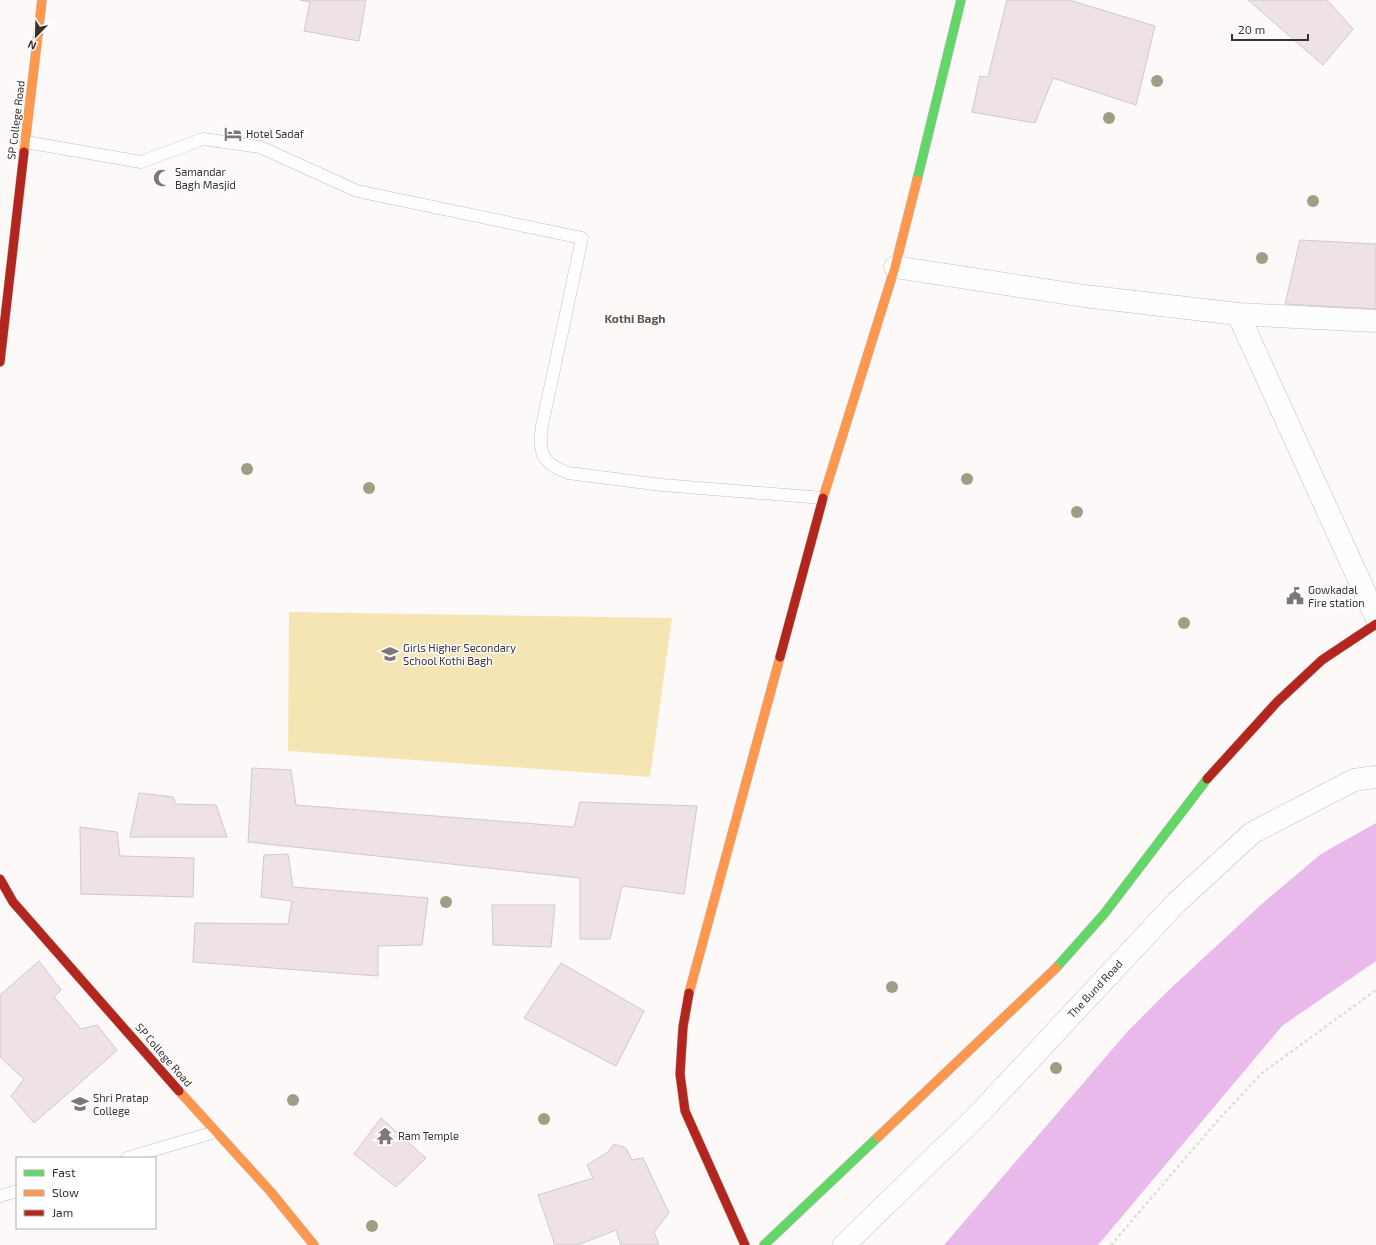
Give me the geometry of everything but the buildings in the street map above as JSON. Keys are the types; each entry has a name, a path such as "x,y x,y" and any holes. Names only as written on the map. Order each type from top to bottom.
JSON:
{"street":[{"name":"SP College Road","path":"0,362 42,0"},
{"path":"745,1245 685,1111 680,1074 683,1027 691,984 823,498 895,267 961,0"},
{"path":"895,267 1084,296 1238,314 1376,321"},
{"path":"1238,314 1376,617"},
{"path":"764,1245 1059,965 1104,914 1200,788 1277,702 1322,660 1376,624"},
{"name":"The Bund Road","path":"844,1245 978,1115 1176,903 1252,833 1354,780 1376,777"},
{"name":"SP College Road","path":"0,879 13,902 215,1132 270,1191 314,1245"}],"lane":[{"path":"26,142 141,162 203,139 260,147 357,191 582,238 542,426 540,441 544,460 554,468 568,473 662,485 823,498"},
{"path":"130,1157 215,1132"},
{"path":"0,1196 16,1191"}],"path":[{"path":"1111,1245 1218,1119 1262,1074 1376,990"}],"shaded area":[{"path":"289,612 672,618 650,777 288,751"},
{"path":"1376,823 1376,961 1282,1026 1098,1245 944,1245 1128,1031 1170,989 1264,902 1321,854"}],"traffic: fast":[{"path":"917,180 961,0"},
{"path":"1056,968 1104,914 1207,779"},
{"path":"764,1245 878,1137"}],"traffic: slow":[{"path":"24,152 42,0"},
{"path":"823,498 895,267 917,180"},
{"path":"689,993 780,657"},
{"path":"878,1137 1056,968"},
{"path":"179,1091 270,1191 314,1245"}],"traffic: jam":[{"path":"0,362 24,152"},
{"path":"780,657 823,498"},
{"path":"1207,779 1277,702 1322,660 1376,624"},
{"path":"0,879 13,902 179,1091"},
{"path":"689,993 683,1027 680,1074 685,1111 745,1245"}],"place":[{"name":"Hotel Sadaf","path":"233,134"},
{"name":"Samandar Bagh Masjid","path":"162,178"},
{"name":"Gowkadal Fire station","path":"1295,596"},
{"name":"Girls Higher Secondary School Kothi Bagh","path":"390,654"},
{"name":"Shri Pratap College","path":"80,1104"},
{"name":"Ram Temple","path":"385,1136"}],"district":[{"name":"Kothi Bagh","path":"635,319"}]}
